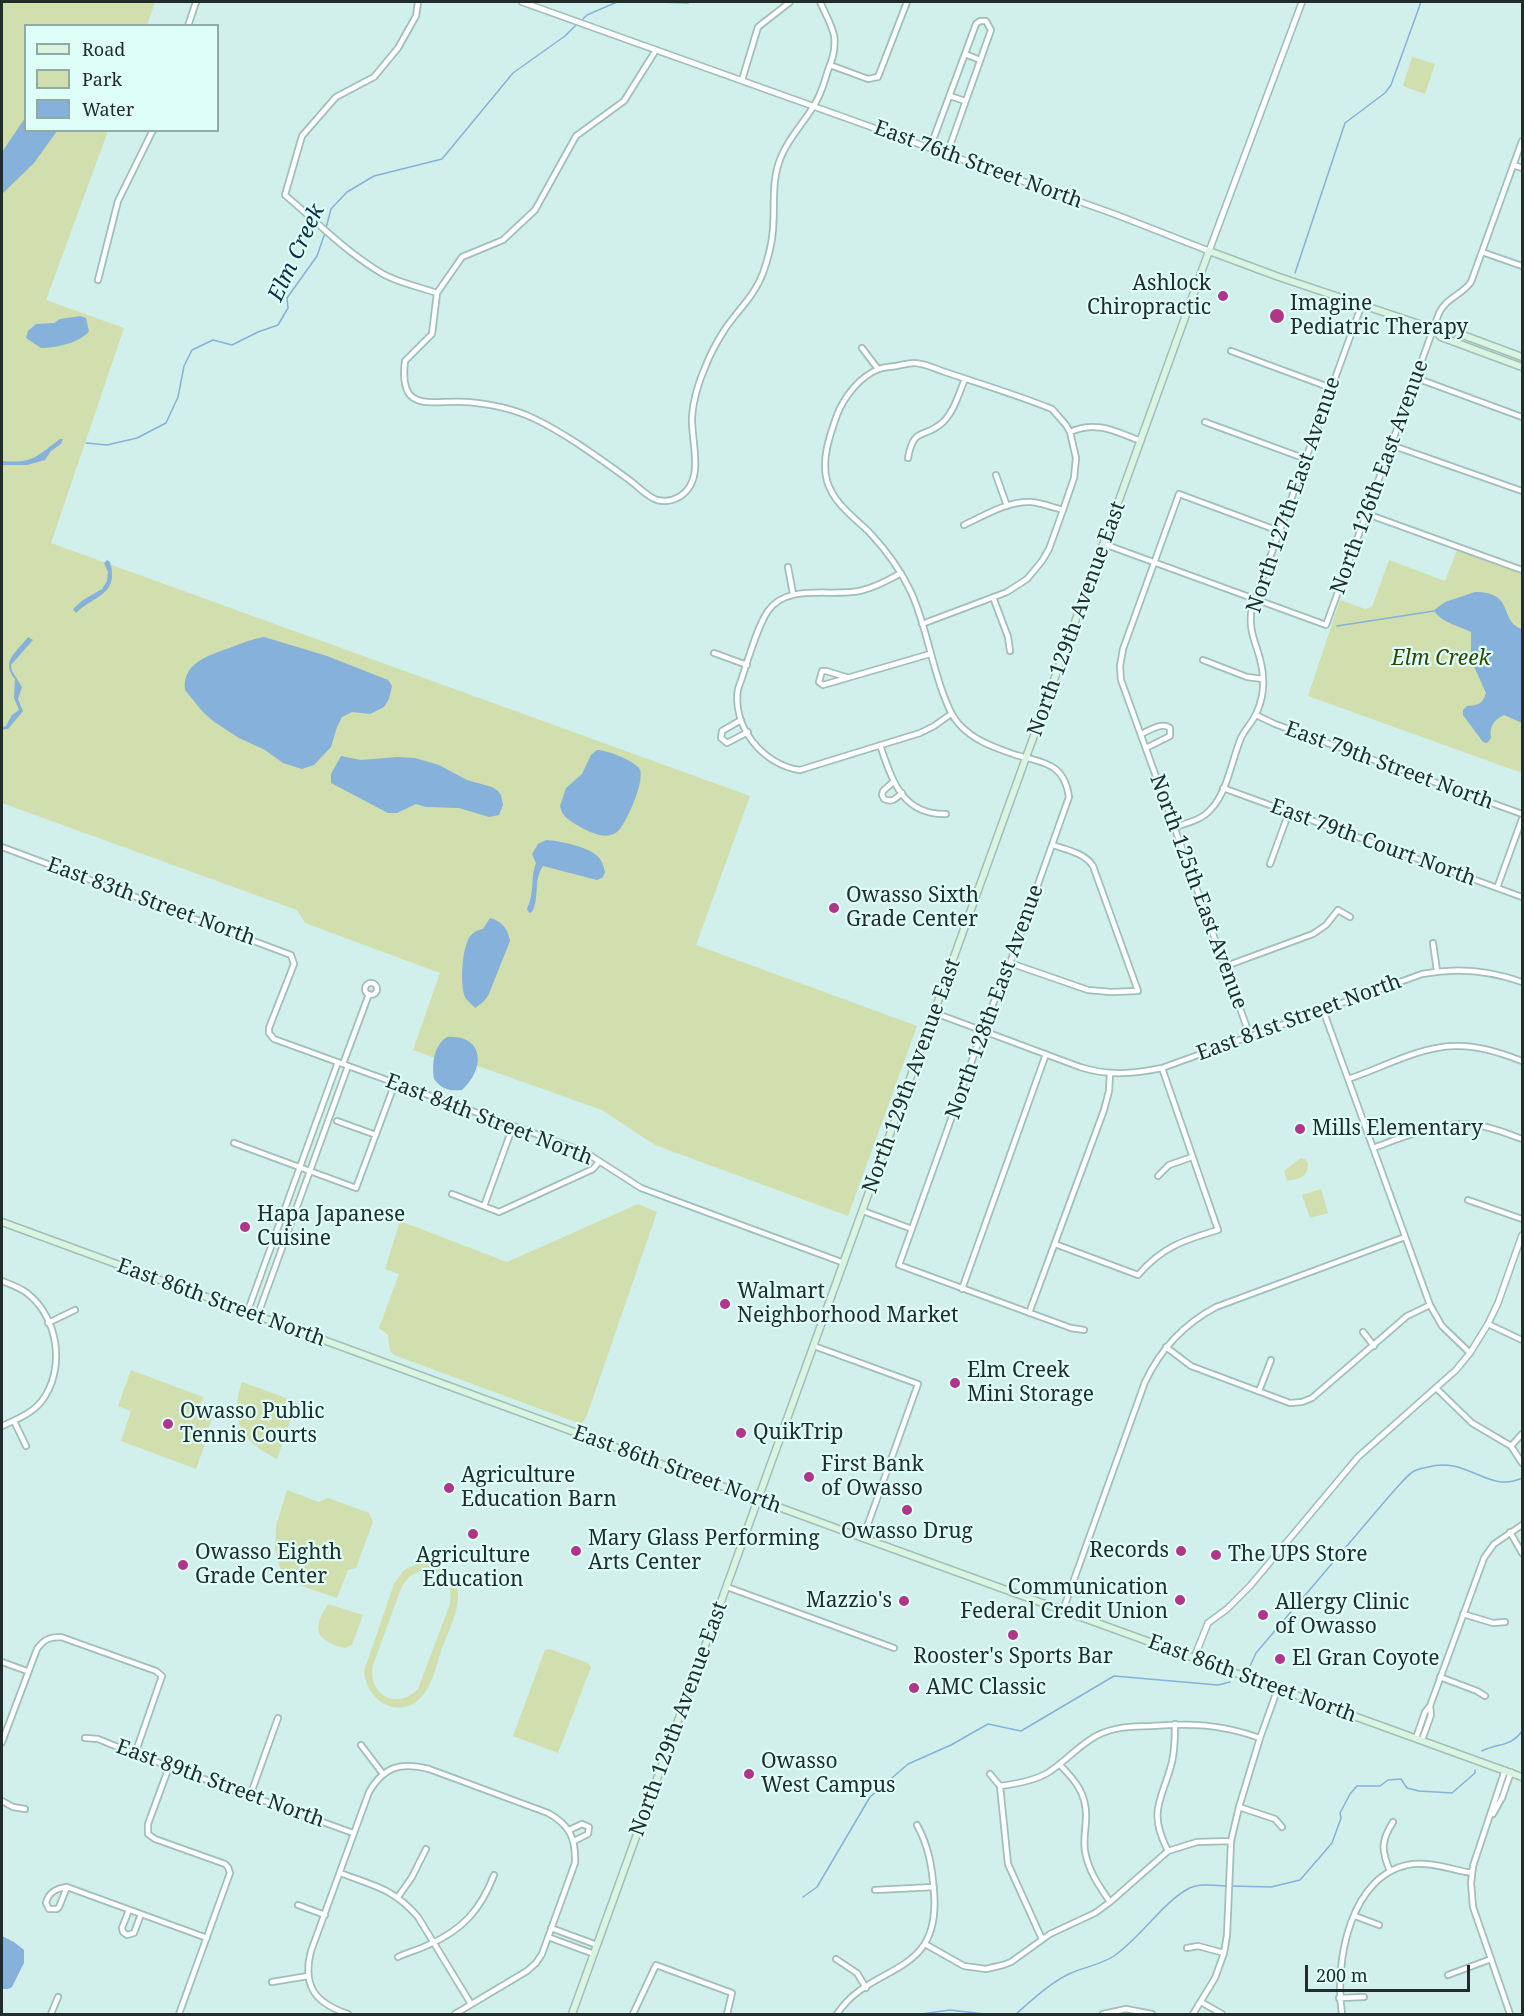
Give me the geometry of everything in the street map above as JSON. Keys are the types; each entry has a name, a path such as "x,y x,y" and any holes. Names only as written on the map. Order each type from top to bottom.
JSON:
{"main road":[{"name":"East 76th Street North","path":"1209,251 1434,329 1444,328 1522,357"},
{"name":"North 129th Avenue East","path":"572,2014 1209,251"},
{"name":"East 76th Street North","path":"1434,329 1442,338 1522,367"},
{"name":"East 86th Street North","path":"2,1222 1522,1777"}],"street":[{"path":"190,24 196,2"},
{"path":"418,2 416,16 398,48 374,77 336,97 302,136 285,195 343,247 386,276 437,293"},
{"name":"East 76th Street North","path":"522,2 1117,215 1209,251"},
{"path":"742,80 758,27 790,2"},
{"path":"656,50 624,101 576,136 535,210 503,240 462,257 437,293 432,334 405,361 404,385 411,395 425,403 473,402 501,406 544,423 628,479 648,496 662,501 677,498 686,492 694,478 692,415 704,368 726,328 746,304 763,274 772,241 777,167 786,146 814,106 830,65 834,34 820,2"},
{"path":"830,65 868,79 876,79 881,75 907,2"},
{"name":"North 129th Avenue East","path":"1209,251 1302,2"},
{"path":"930,148 976,24 986,21 991,30 947,154"},
{"path":"965,54 980,60"},
{"path":"950,96 965,101"},
{"path":"98,280 118,201 152,132"},
{"path":"1434,329 1442,308 1471,282 1522,141"},
{"path":"1513,165 1522,168"},
{"path":"1482,252 1522,266"},
{"name":"North 127th East Avenue","path":"1174,827 1199,819 1217,802 1242,735 1256,715 1262,696 1263,679 1261,658 1251,633 1250,616 1362,304"},
{"name":"North 126th East Avenue","path":"1255,599 1326,625 1434,329"},
{"path":"862,348 878,369"},
{"path":"1231,351 1331,388"},
{"path":"901,573 878,586 858,591 793,594 781,599 766,613 737,694 741,720 761,753 791,769 800,770 920,733 951,714 922,624 901,573 870,534 842,507 827,482 826,452 840,406 848,394 858,383 878,369 916,363 1052,409 1070,432 1076,458 1074,478 1049,549 1035,571 1017,586 922,624"},
{"path":"1416,378 1522,417"},
{"path":"908,458 912,441 917,436 943,423 965,379"},
{"path":"1205,422 1305,459"},
{"path":"1070,432 1086,426 1094,426 1141,441"},
{"path":"1391,445 1522,491"},
{"path":"996,476 1007,506"},
{"path":"1155,563 1179,494 1279,531"},
{"path":"964,525 1007,506 1030,502 1063,510"},
{"path":"1367,514 1522,570"},
{"path":"1104,544 1255,599"},
{"name":"North 125th East Avenue","path":"1155,563 1121,659 1120,674 1250,1036"},
{"path":"788,567 793,594"},
{"path":"993,597 1008,638 1010,651"},
{"path":"714,653 747,665"},
{"path":"846,677 826,670 822,671 819,682 822,685 930,654"},
{"path":"1203,660 1247,677 1263,679"},
{"name":"North 128th East Avenue","path":"951,714 965,730 979,740 1014,754 1047,762 1062,777 1068,790 1068,802 1053,845 899,1265 962,1289"},
{"name":"East 79th Street North","path":"1256,715 1522,817"},
{"path":"741,720 722,731 721,738 727,743 748,732"},
{"name":"North 125th East Avenue","path":"1141,734 1161,726 1170,728 1170,736 1146,748"},
{"path":"880,745 894,782 902,794 916,808 931,814 946,814"},
{"path":"894,782 883,790 884,799 893,801 902,794"},
{"name":"East 79th Court North","path":"1223,788 1522,897"},
{"path":"1270,864 1289,812"},
{"path":"1497,888 1522,817"},
{"path":"1010,963 1088,990 1138,991 1093,866 1080,855 1053,845"},
{"name":"East 83th Street North","path":"2,847 285,951 291,955 294,964"},
{"path":"1226,966 1313,934 1326,925 1338,910 1350,917"},
{"path":"1433,943 1437,971"},
{"name":"East 84th Street North","path":"294,964 269,1033 274,1039 585,1152 641,1188 844,1263"},
{"name":"East 81st Street North","path":"935,1013 1095,1072 1126,1074 1162,1068 1402,980 1437,971 1452,969 1484,971 1522,982"},
{"path":"247,1313 299,1167 343,1064 369,994"},
{"path":"1323,1010 1430,1305 1442,1326 1470,1353"},
{"path":"1348,1079 1414,1055 1446,1047 1482,1048 1522,1061"},
{"path":"1046,1054 962,1289 1071,1328 1084,1330"},
{"path":"257,1317 310,1170 343,1064"},
{"path":"1055,1244 1138,1275 1149,1262 1168,1248 1186,1239 1218,1230 1162,1068"},
{"path":"1029,1313 1104,1110 1109,1091 1110,1074"},
{"path":"234,1143 356,1188 395,1083"},
{"path":"338,1121 376,1135"},
{"path":"1373,1148 1422,1130 1449,1124 1479,1125 1522,1139"},
{"path":"484,1206 513,1126"},
{"path":"1158,1176 1168,1165 1192,1157"},
{"path":"452,1194 499,1212 593,1169 599,1162"},
{"path":"1468,1200 1522,1219"},
{"path":"863,1211 912,1229"},
{"path":"1194,1658 1208,1623 1250,1586 1358,1457 1456,1370 1470,1353 1498,1303 1522,1235"},
{"path":"1063,1610 1145,1382 1166,1347 1191,1322 1226,1303 1405,1237"},
{"path":"2,1281 20,1289 30,1297 48,1323 57,1354 49,1389 39,1403 28,1413 2,1426"},
{"path":"1166,1347 1191,1366 1290,1402 1302,1402 1312,1398 1407,1317 1430,1305"},
{"path":"48,1323 75,1310"},
{"path":"1488,1324 1522,1340"},
{"path":"1363,1332 1374,1346"},
{"path":"814,1346 918,1383 863,1538"},
{"path":"1259,1391 1271,1360"},
{"path":"1436,1388 1472,1423 1511,1446 1522,1463"},
{"path":"14,1421 26,1446"},
{"path":"1511,1446 1522,1434"},
{"path":"1419,1739 1431,1715 1430,1706 1484,1558 1494,1544 1522,1525"},
{"path":"1510,1532 1522,1553"},
{"path":"727,1587 894,1648"},
{"path":"1463,1614 1493,1623 1505,1622"},
{"path":"2,1742 37,1649 42,1641 51,1637 70,1639 156,1671 162,1676 135,1754"},
{"path":"2,1662 27,1671"},
{"path":"1440,1677 1485,1696"},
{"path":"1193,2014 1215,1978 1224,1953 1231,1841 1260,1738 1278,1688"},
{"path":"250,1796 278,1718"},
{"path":"1168,1851 1158,1828 1157,1811 1172,1762 1175,1724"},
{"path":"1000,1786 1035,1779 1051,1771 1080,1746 1103,1732 1132,1726 1212,1725 1260,1738"},
{"name":"East 89th Street North","path":"85,1738 98,1739 169,1767 354,1833"},
{"path":"361,1745 383,1774"},
{"path":"348,2014 324,2003 314,1992 308,1976 311,1951 369,1792 383,1774 393,1768 413,1765 548,1813 563,1822 574,1841 575,1863 542,1954 536,1963 527,1971 455,2014"},
{"path":"1059,1765 1072,1778 1082,1795 1086,1810 1084,1842 1086,1854 1095,1879 1110,1902"},
{"path":"169,1767 148,1824 148,1834 155,1839 225,1864 229,1870 229,1877 179,2014"},
{"path":"1508,1771 1502,1798 1490,1819 1472,1873 1473,1907 1510,2014"},
{"path":"990,1774 1000,1786 1008,1864 1042,1939"},
{"path":"2,1801 13,1807 25,1809"},
{"path":"1239,1807 1275,1819 1282,1827"},
{"path":"1390,1871 1384,1856 1383,1841 1384,1835 1393,1822"},
{"path":"570,1832 583,1823 589,1827 587,1835 574,1841"},
{"path":"837,2014 849,2000 906,1964 925,1944 935,1918 934,1887 928,1849 916,1825"},
{"path":"925,1944 964,1966 986,1969 1011,1962 1042,1939 1110,1902 1168,1851 1197,1842 1231,1841"},
{"path":"398,1897 412,1877 426,1849"},
{"path":"1342,2014 1339,1980 1342,1956 1360,1902 1372,1885 1390,1871 1419,1864 1472,1873"},
{"path":"340,1873 398,1897 418,1917 471,2004"},
{"path":"398,1957 434,1942 466,1922 487,1894 494,1875"},
{"path":"67,1887 59,1907 49,1909 46,1903 50,1895 59,1888 67,1887 207,1938"},
{"path":"875,1890 934,1887"},
{"path":"298,1905 325,1915"},
{"path":"129,1910 122,1929 127,1935 134,1933 141,1914"},
{"path":"1355,1916 1379,1925"},
{"path":"551,1928 597,1945"},
{"path":"548,1937 594,1954"},
{"path":"1187,1948 1198,1946 1224,1953"},
{"path":"836,1959 857,1973 866,1988"},
{"path":"1449,1975 1491,1959"},
{"path":"633,2014 656,1965 732,1993 727,2014"},
{"path":"272,1982 308,1976"},
{"path":"51,2014 58,1997"},
{"path":"1339,1998 1364,1997"},
{"path":"1201,2002 1222,2014"},
{"path":"1103,2014 1126,2009 1152,2014"}],"green space":[{"path":"2,2 155,2 147,24 24,24 24,132 108,132 46,300 124,328 51,543 750,796 696,945 917,1026 848,1216 655,1145 602,1110 478,1066 432,1057 413,1050 440,973 305,923 297,910 2,803"},
{"path":"1412,57 1435,64 1425,94 1403,86"},
{"name":"Elm Creek","path":"1457,550 1522,574 1522,773 1308,696 1340,600 1365,609 1372,607 1389,560 1445,581"},
{"path":"1301,1158 1305,1159 1308,1164 1305,1175 1287,1181 1284,1171"},
{"path":"1321,1189 1328,1213 1310,1218 1302,1195"},
{"path":"638,1204 657,1212 586,1418 581,1424 394,1355 390,1351 388,1335 379,1328 399,1274 385,1269 400,1221 507,1262"},
{"name":"Owasso Public Tennis Courts","path":"131,1370 203,1397 198,1412 213,1417 196,1469 121,1441 131,1411 118,1406"},
{"path":"242,1382 297,1402 277,1459 255,1445 241,1428 237,1408"},
{"path":"287,1490 319,1502 328,1498 369,1513 373,1522 356,1568 348,1570 337,1598 302,1586 280,1568 275,1548 276,1526"},
{"path":"420,1563 442,1568 448,1572 456,1584 458,1599 454,1617 426,1690 414,1703 405,1707 395,1707 386,1705 371,1692 364,1671 394,1584 404,1570","holes":["421,1571 428,1571 445,1580 450,1590 450,1604 418,1689 410,1696 393,1699 379,1692 372,1676 373,1665 402,1586 410,1576"]},
{"path":"328,1604 363,1615 352,1645 345,1648 335,1645 322,1638 319,1633 319,1620"},
{"path":"549,1649 588,1663 591,1667 558,1753 513,1736 545,1650"}],"water":[{"path":"24,119 24,132 56,132 34,163 2,194 2,152"},
{"path":"80,316 86,318 89,331 74,342 41,348 26,338 28,331 36,324 54,323 60,319"},
{"path":"63,439 61,444 51,451 45,460 27,465 2,465 2,461 28,460"},
{"path":"107,560 110,562 112,573 108,588 76,613 73,609 102,589 107,581 108,572 104,563"},
{"path":"1475,592 1488,593 1496,597 1502,602 1510,620 1522,629 1522,723 1504,715 1500,717 1493,724 1491,738 1487,743 1483,742 1463,715 1463,710 1467,706 1479,704 1486,693 1471,660 1471,632 1445,621 1434,610 1445,602"},
{"path":"28,637 33,640 11,665 22,687 18,699 23,711 8,729 2,730 12,715 19,710 14,698 15,679 9,667 15,652"},
{"path":"264,637 327,656 388,680 392,686 389,699 384,707 370,714 352,712 342,717 331,747 314,765 302,769 283,763 265,750 239,738 213,721 185,690 188,673 199,661 215,653"},
{"path":"597,750 625,759 636,765 641,773 634,801 621,828 613,834 604,836 575,824 565,817 560,806 566,788 582,774 591,755"},
{"path":"341,756 361,760 415,758 439,765 467,780 492,787 501,795 503,805 499,815 489,817 459,808 426,807 416,804 397,813 388,813 331,783 331,774"},
{"path":"546,840 567,843 590,851 600,859 605,873 597,880 543,866 538,877 536,900 532,912 529,913 527,909 536,863 532,854 538,844"},
{"path":"490,918 504,926 510,941 488,996 475,1008 463,992 464,952 470,936 483,929"},
{"path":"447,1037 468,1041 474,1047 477,1055 478,1063 475,1072 470,1082 462,1090 446,1089 434,1079 436,1051"},
{"path":"2,1936 24,1950 24,1963 12,1987 8,1989 2,1989"}],"waterway":[{"name":"Elm Creek","path":"581,21 587,15 617,2"},
{"name":"Elm Creek","path":"658,2 689,2"},
{"path":"1295,273 1345,123 1385,93 1391,85 1421,2"},
{"name":"Elm Creek","path":"326,228 331,209 347,192 374,176 442,159 513,73 565,36 577,24"},
{"name":"Elm Creek","path":"86,443 107,445 137,438 166,423 178,397 184,366 192,350 213,340 232,345 278,325 288,308 287,298 317,256 325,233"},
{"path":"1337,626 1434,611"},
{"path":"1250,1666 1256,1653 1391,1494 1414,1471 1442,1465 1455,1466 1499,1481 1510,1482 1522,1478"},
{"path":"803,1897 817,1887 870,1797 908,1764 951,1745 988,1724 1021,1731 1114,1676 1218,1685 1230,1682"},
{"path":"1482,1751 1509,1742 1522,1731"},
{"path":"1231,1886 1271,1887 1300,1880 1332,1843 1341,1818 1340,1813 1357,1786 1380,1786 1388,1780 1401,1779 1407,1788 1452,1793 1475,1773 1475,1770"},
{"path":"1016,2014 1056,1981 1104,1961 1124,1949 1168,1904 1186,1890 1200,1885 1226,1886"},
{"path":"921,2014 950,2010 985,2014"}],"place":[{"name":"Ashlock Chiropractic","path":"1223,296"},
{"name":"Imagine Pediatric Therapy","path":"1277,316"},
{"name":"Owasso Sixth Grade Center","path":"834,908"},
{"name":"Mills Elementary","path":"1300,1129"},
{"name":"Hapa Japanese Cuisine","path":"245,1227"},
{"name":"Walmart Neighborhood Market","path":"725,1304"},
{"name":"Elm Creek Mini Storage","path":"955,1383"},
{"name":"Owasso Public Tennis Courts","path":"168,1424"},
{"name":"QuikTrip","path":"741,1433"},
{"name":"First Bank of Owasso","path":"809,1477"},
{"name":"Agriculture Education Barn","path":"449,1488"},
{"name":"Owasso Drug","path":"907,1510"},
{"name":"Agriculture Education","path":"473,1534"},
{"name":"Mary Glass Performing Arts Center","path":"576,1551"},
{"name":"Records","path":"1181,1551"},
{"name":"The UPS Store","path":"1216,1555"},
{"name":"Owasso Eighth Grade Center","path":"183,1565"},
{"name":"Communication Federal Credit Union","path":"1180,1600"},
{"name":"Mazzio's","path":"904,1601"},
{"name":"Allergy Clinic of Owasso","path":"1263,1615"},
{"name":"Rooster's Sports Bar","path":"1013,1635"},
{"name":"El Gran Coyote","path":"1280,1659"},
{"name":"AMC Classic","path":"914,1688"},
{"name":"Owasso West Campus","path":"749,1774"}]}
